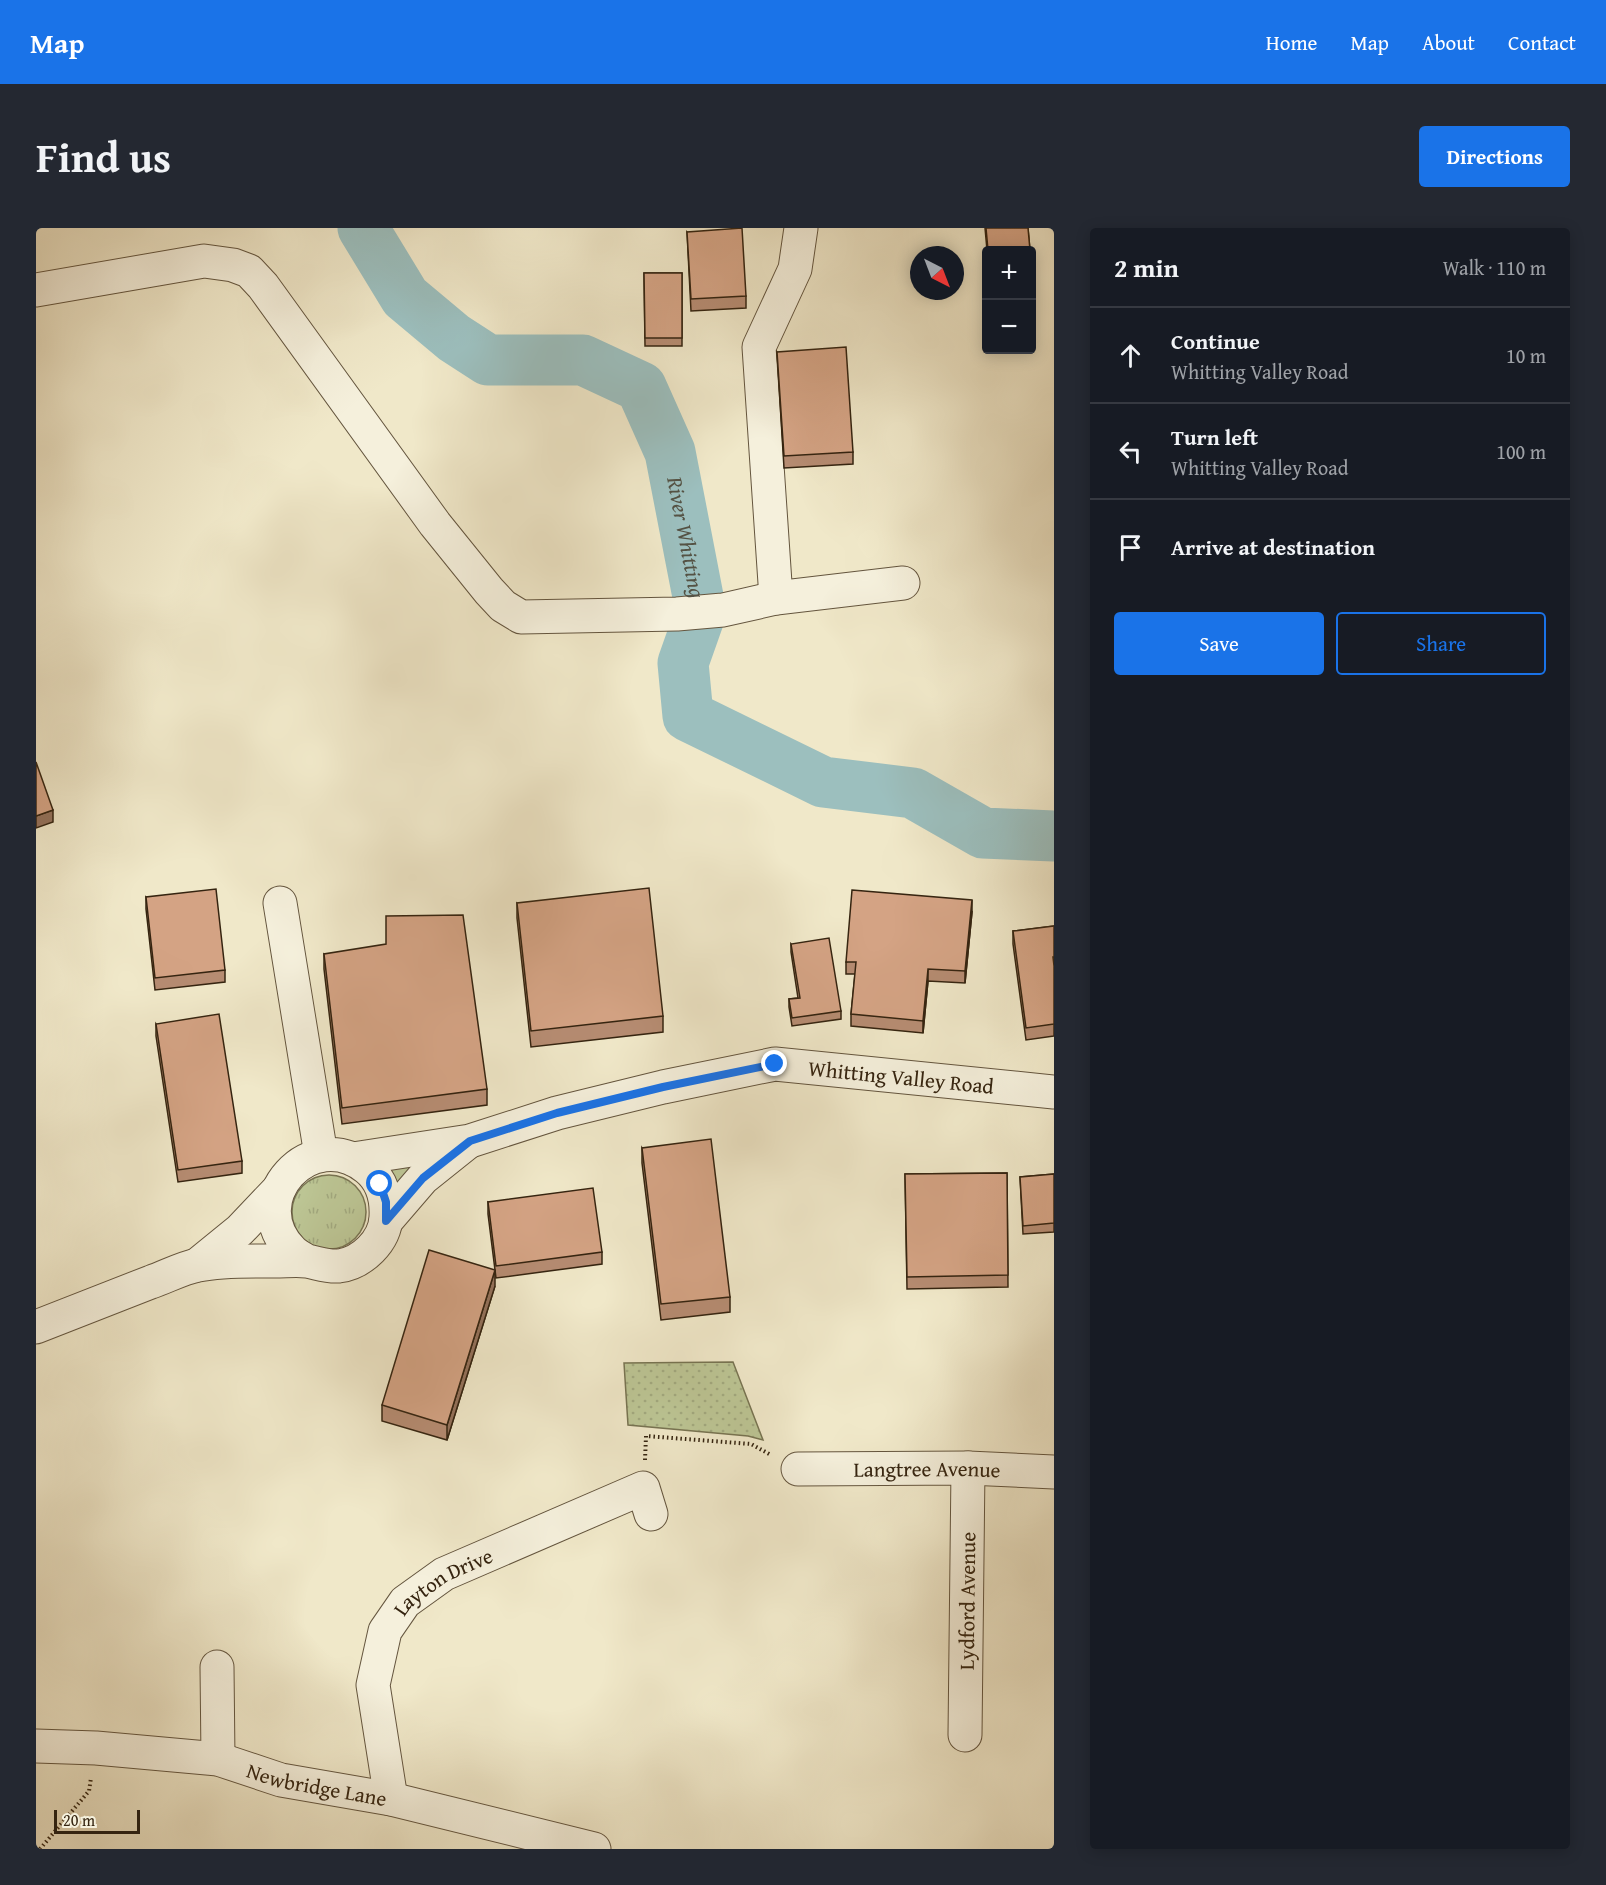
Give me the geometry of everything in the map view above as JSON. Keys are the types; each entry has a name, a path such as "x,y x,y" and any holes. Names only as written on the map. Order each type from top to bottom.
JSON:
{"street":[{"path":"776,598 759,347 795,269 801,228"},
{"path":"36,290 204,261 233,265 249,271 263,285 435,524 503,606 521,617 677,614 723,610 776,598 903,583"},
{"path":"280,903 321,1155"},
{"name":"Whitting Valley Road","path":"197,1265 240,1230 279,1189 285,1176 295,1167 307,1159 321,1155 337,1154 353,1159 470,1141 557,1113 663,1087 775,1064 1054,1092"},
{"name":"Whitting Valley Road","path":"36,1327 197,1265 242,1261 307,1261 323,1266 340,1266 356,1260 369,1251 380,1237 386,1221 423,1178 470,1141"},
{"path":"353,1159 369,1169 380,1184 386,1202 386,1221"},
{"path":"279,1189 274,1206 276,1222 282,1238 292,1252 307,1261"},
{"name":"Langtree Avenue","path":"798,1469 968,1468 1054,1472"},
{"name":"Lydford Avenue","path":"965,1735 968,1468"},
{"name":"Layton Drive","path":"391,1799 373,1685 385,1631 405,1602 444,1574 647,1501"},
{"path":"217,1667 218,1759"},
{"name":"Newbridge Lane","path":"36,1746 96,1748 218,1759 281,1780 391,1799 594,1849"}],"path":[{"path":"647,1501 646,1436 751,1444 798,1469"},
{"path":"40,1849 89,1791 96,1748"}],"green space":[{"path":"434,1159 398,1193 381,1165"},
{"path":"329,1175 350,1181 360,1191 366,1212 360,1233 350,1243 329,1249 308,1243 298,1233 292,1212 298,1191 308,1181"},
{"path":"733,1362 763,1440 748,1436 628,1425 624,1363"}],"building":[{"path":"742,228 746,296 691,299 687,232"},
{"path":"986,228 1028,228 1030,246 988,246"},
{"path":"644,273 682,273 682,338 645,338"},
{"path":"846,347 853,452 784,456 777,352"},
{"path":"36,762 53,810 36,816"},
{"path":"649,888 663,1016 531,1031 517,903"},
{"path":"216,889 225,970 155,978 146,897"},
{"path":"852,890 972,900 965,971 928,969 923,1021 851,1014 856,962 846,962"},
{"path":"463,915 487,1089 342,1108 324,954 386,944 386,916"},
{"path":"1054,926 1054,1024 1026,1028 1013,931"},
{"path":"829,938 841,1011 792,1018 789,999 800,998 791,944"},
{"path":"219,1014 242,1161 178,1170 156,1024"},
{"path":"711,1139 730,1297 661,1304 642,1148"},
{"path":"1007,1173 1008,1275 907,1277 905,1174"},
{"path":"1054,1174 1054,1223 1023,1226 1020,1177"},
{"path":"593,1188 602,1252 496,1266 488,1202"},
{"path":"429,1250 495,1270 447,1425 382,1405"}],"waterway":[{"name":"River Whitting","path":"363,228 405,297 454,338 488,360 583,360 641,387 670,452 701,612 683,663 688,716 823,782 913,793 983,833 1054,836"}],"route":[{"path":"380,1184 386,1202 386,1221 423,1178 470,1141 557,1113 663,1087 775,1064"}]}
